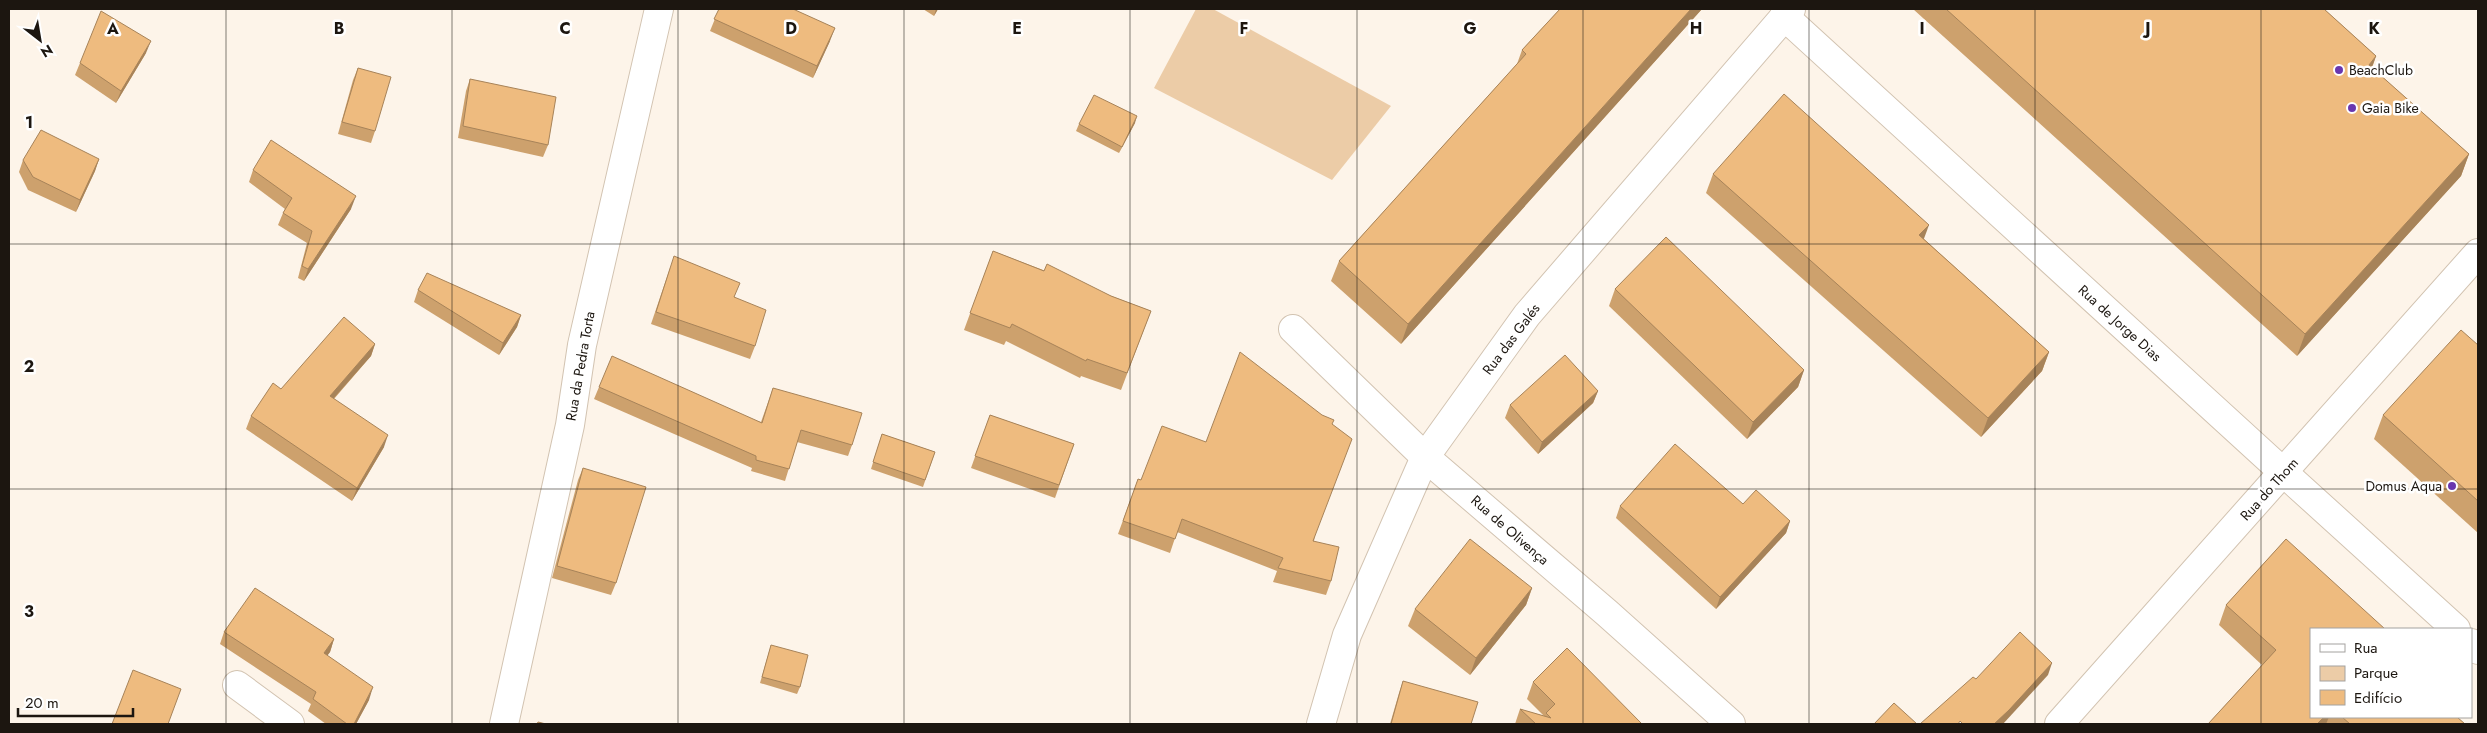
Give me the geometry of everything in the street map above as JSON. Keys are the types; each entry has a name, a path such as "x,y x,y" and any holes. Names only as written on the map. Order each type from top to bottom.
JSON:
{"street":[{"name":"Rua da Pedra Torta","path":"504,724 570,425 582,345 659,9"},
{"name":"Rua das Galés","path":"1322,724 1347,635 1425,457 1527,315 1788,12"},
{"name":"Rua de Jorge Dias","path":"1788,12 2283,472 2455,628"},
{"name":"Rua do Thom","path":"2059,724 2478,253"},
{"name":"Rua de Olivença","path":"1293,329 1425,457 1732,724"},
{"path":"237,685 290,724"}],"green space":[{"path":"1196,9 1213,9 1391,106 1332,180 1154,88"}],"building":[{"path":"719,9 793,9 835,28 817,66 714,19"},
{"path":"1560,9 1691,9 1408,324 1339,261 1526,54 1522,50"},
{"path":"1946,9 2324,9 2376,56 2369,65 2469,154 2305,334"},
{"path":"101,11 151,41 121,91 80,63"},
{"path":"358,68 391,77 375,131 342,122"},
{"path":"470,79 556,97 548,145 463,126"},
{"path":"1784,94 1929,225 1919,235 2049,352 1988,418 1713,174"},
{"path":"1094,95 1137,116 1122,147 1079,124"},
{"path":"41,130 99,159 80,200 33,177 23,160"},
{"path":"271,140 356,196 308,269 302,266 312,231 283,213 292,198 253,170"},
{"path":"1666,237 1804,370 1753,422 1615,289"},
{"path":"993,251 1044,271 1047,264 1111,296 1151,311 1127,373 1087,359 1086,361 1012,324 1010,328 970,313"},
{"path":"674,256 740,283 734,297 766,310 755,346 656,312"},
{"path":"427,273 521,315 503,343 418,290"},
{"path":"344,317 375,344 330,396 388,435 357,488 251,416 273,383 281,389"},
{"name":"Domus Aqua","path":"2461,330 2478,345 2478,501 2383,415"},
{"path":"1240,352 1322,415 1334,420 1332,424 1352,439 1313,541 1339,547 1331,581 1278,568 1283,558 1182,519 1175,539 1123,521 1138,479 1141,480 1162,426 1206,442"},
{"path":"1565,355 1598,391 1542,442 1510,405"},
{"path":"612,356 762,423 773,388 862,413 852,445 801,430 789,469 756,460 756,456 599,387"},
{"path":"990,415 1074,444 1059,485 975,456"},
{"path":"882,434 935,452 925,480 873,462"},
{"path":"1675,444 1743,504 1756,490 1790,521 1720,597 1620,506"},
{"path":"583,468 646,487 616,583 557,566"},
{"path":"1470,539 1532,588 1476,658 1415,609"},
{"path":"2286,539 2384,628 2310,628 2310,718 2323,718 2317,724 2208,724 2276,650 2226,605"},
{"path":"255,588 334,639 324,653 373,687 354,724 347,724 313,699 316,692 224,632"},
{"path":"2020,632 2052,663 1994,724 1963,724 1960,721 1958,724 1920,724 1973,677 1976,679"},
{"path":"771,645 808,655 800,687 762,677"},
{"path":"1567,648 1642,724 1536,724 1520,709 1551,718 1546,713 1555,704 1533,682"},
{"path":"133,670 181,689 168,724 112,724"},
{"path":"1403,681 1478,702 1471,724 1391,724"},
{"path":"1894,703 1917,724 1874,724"},
{"path":"2343,718 2458,718 2465,724 2350,724"}],"place":[{"name":"BeachClub","path":"2339,70"},
{"name":"Gaia Bike","path":"2352,108"},
{"name":"Domus Aqua","path":"2452,486"}]}
